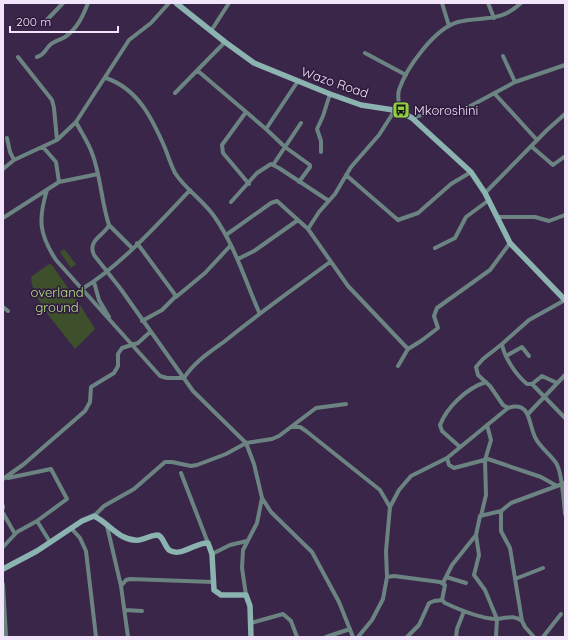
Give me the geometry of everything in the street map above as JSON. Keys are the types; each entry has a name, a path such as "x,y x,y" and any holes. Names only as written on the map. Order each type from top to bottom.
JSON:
{"main road":[{"name":"Wazo Road","path":"176,3 224,42 254,63 330,94 361,104 397,111 412,118 471,172 489,200 510,243 565,300"},
{"path":"3,569 50,542 82,520 94,516 107,526 131,539 138,540 158,535 162,537 169,550 173,551 178,552 202,543 208,543 212,554 214,590 219,595 246,595 250,606 251,637"}],"street":[{"path":"43,24 63,3"},
{"path":"37,57 43,55 51,44 66,36 74,28 81,20 88,3"},
{"path":"3,169 14,160 43,148 56,140 76,122 106,78 129,40 151,23 168,3"},
{"path":"211,31 229,3"},
{"path":"442,3 449,26"},
{"path":"488,3 494,18"},
{"path":"308,229 341,186 346,175 397,111 398,94 406,75 430,41 440,31 458,22 494,18 511,12 521,3"},
{"path":"175,93 198,71 224,42"},
{"path":"365,53 406,75"},
{"path":"503,56 515,82"},
{"path":"18,57 52,100 56,140"},
{"path":"412,118 430,112 463,110 515,82 565,64"},
{"path":"198,71 285,147 311,166 299,182"},
{"path":"106,78 129,90 140,101 154,123 175,172 214,215 226,235 238,259 259,312"},
{"path":"266,129 298,81"},
{"path":"494,93 537,140"},
{"path":"321,152 321,141 317,127 324,116 330,94"},
{"path":"246,112 222,145 226,157 249,184"},
{"path":"485,193 565,114"},
{"path":"76,122 92,152 98,174 103,206 109,225 132,248"},
{"path":"274,165 301,123"},
{"path":"7,138 10,152 14,160"},
{"path":"531,146 553,165 564,157"},
{"path":"43,148 56,162 59,182"},
{"path":"231,202 262,168 268,164 274,165 329,201"},
{"path":"346,175 398,220 418,213 451,184 471,172"},
{"path":"3,218 59,182 98,174"},
{"path":"47,190 40,220 47,246 56,260 160,376 167,378 184,378"},
{"path":"82,289 94,282 107,271 190,190"},
{"path":"436,248 455,238 466,217 489,200"},
{"path":"226,235 274,202 280,202 308,229 330,262 357,296 408,349"},
{"path":"497,217 535,217 549,221 565,215"},
{"path":"238,259 254,251 298,220"},
{"path":"109,225 105,232 95,240 91,249 193,391 246,443 254,464 262,498 271,512 312,552 339,602 353,637"},
{"path":"137,243 176,297"},
{"path":"398,366 408,349 436,329 437,326 434,316 437,308 490,270 510,243"},
{"path":"142,321 156,314 205,273 231,245"},
{"path":"184,378 202,359 259,312 330,262"},
{"path":"94,282 98,300 115,326"},
{"path":"503,412 502,405 486,382 477,374 476,366 529,320 565,300"},
{"path":"3,307 8,311"},
{"path":"3,479 30,459 85,411 90,402 90,389 93,385 114,373 118,366 118,354 122,348 132,346 150,332"},
{"path":"502,344 506,356 519,377 527,384 532,384 565,418"},
{"path":"506,356 522,346 529,356"},
{"path":"528,414 565,375"},
{"path":"532,384 542,376 557,383"},
{"path":"460,447 442,431 440,425 455,404 466,393 486,382"},
{"path":"94,516 104,506 134,489 165,462 191,466 197,465 226,454 246,443 272,439 316,408 346,404"},
{"path":"502,405 508,408"},
{"path":"358,637 372,620 383,599 387,577 386,551 390,507 399,490 411,476 447,458 508,408 516,406 523,409 528,414 535,438 557,464 565,514"},
{"path":"487,425 491,440 487,458 486,496 481,516 479,518 476,535 479,555 474,575 485,590 497,619 496,637"},
{"path":"292,426 300,427 306,431 376,486 390,507"},
{"path":"447,458 449,465 454,468 487,458 561,484"},
{"path":"3,479 51,468 66,499 37,521 15,534 3,547"},
{"path":"181,473 208,543"},
{"path":"481,516 501,511 510,503 561,484"},
{"path":"246,595 242,568 243,550 257,523 262,498"},
{"path":"501,511 501,531 510,548 522,621 525,628 534,637"},
{"path":"3,513 15,534"},
{"path":"37,521 50,542"},
{"path":"107,526 121,586 128,637"},
{"path":"71,528 80,538 86,551 96,637"},
{"path":"442,600 445,590 443,583 446,577 457,557 476,535"},
{"path":"212,554 230,545 247,541"},
{"path":"515,579 543,568"},
{"path":"387,577 431,580 443,583"},
{"path":"446,577 466,583"},
{"path":"121,586 127,579 213,582"},
{"path":"3,584 6,637"},
{"path":"407,637 419,625 429,603 434,601 442,600 464,611 497,619 510,617 522,621"},
{"path":"125,610 142,611"},
{"path":"456,637 457,629 464,611"},
{"path":"251,623 283,614 291,621 298,637"},
{"path":"543,637 561,614"},
{"path":"326,637 350,629"}],"green space":[{"path":"64,249 76,264 71,268 60,252"},
{"name":"overland ground","path":"49,264 52,265 95,329 75,349 36,296 31,277"}],"place":[{"name":"Mkoroshini","path":"401,110"}]}
